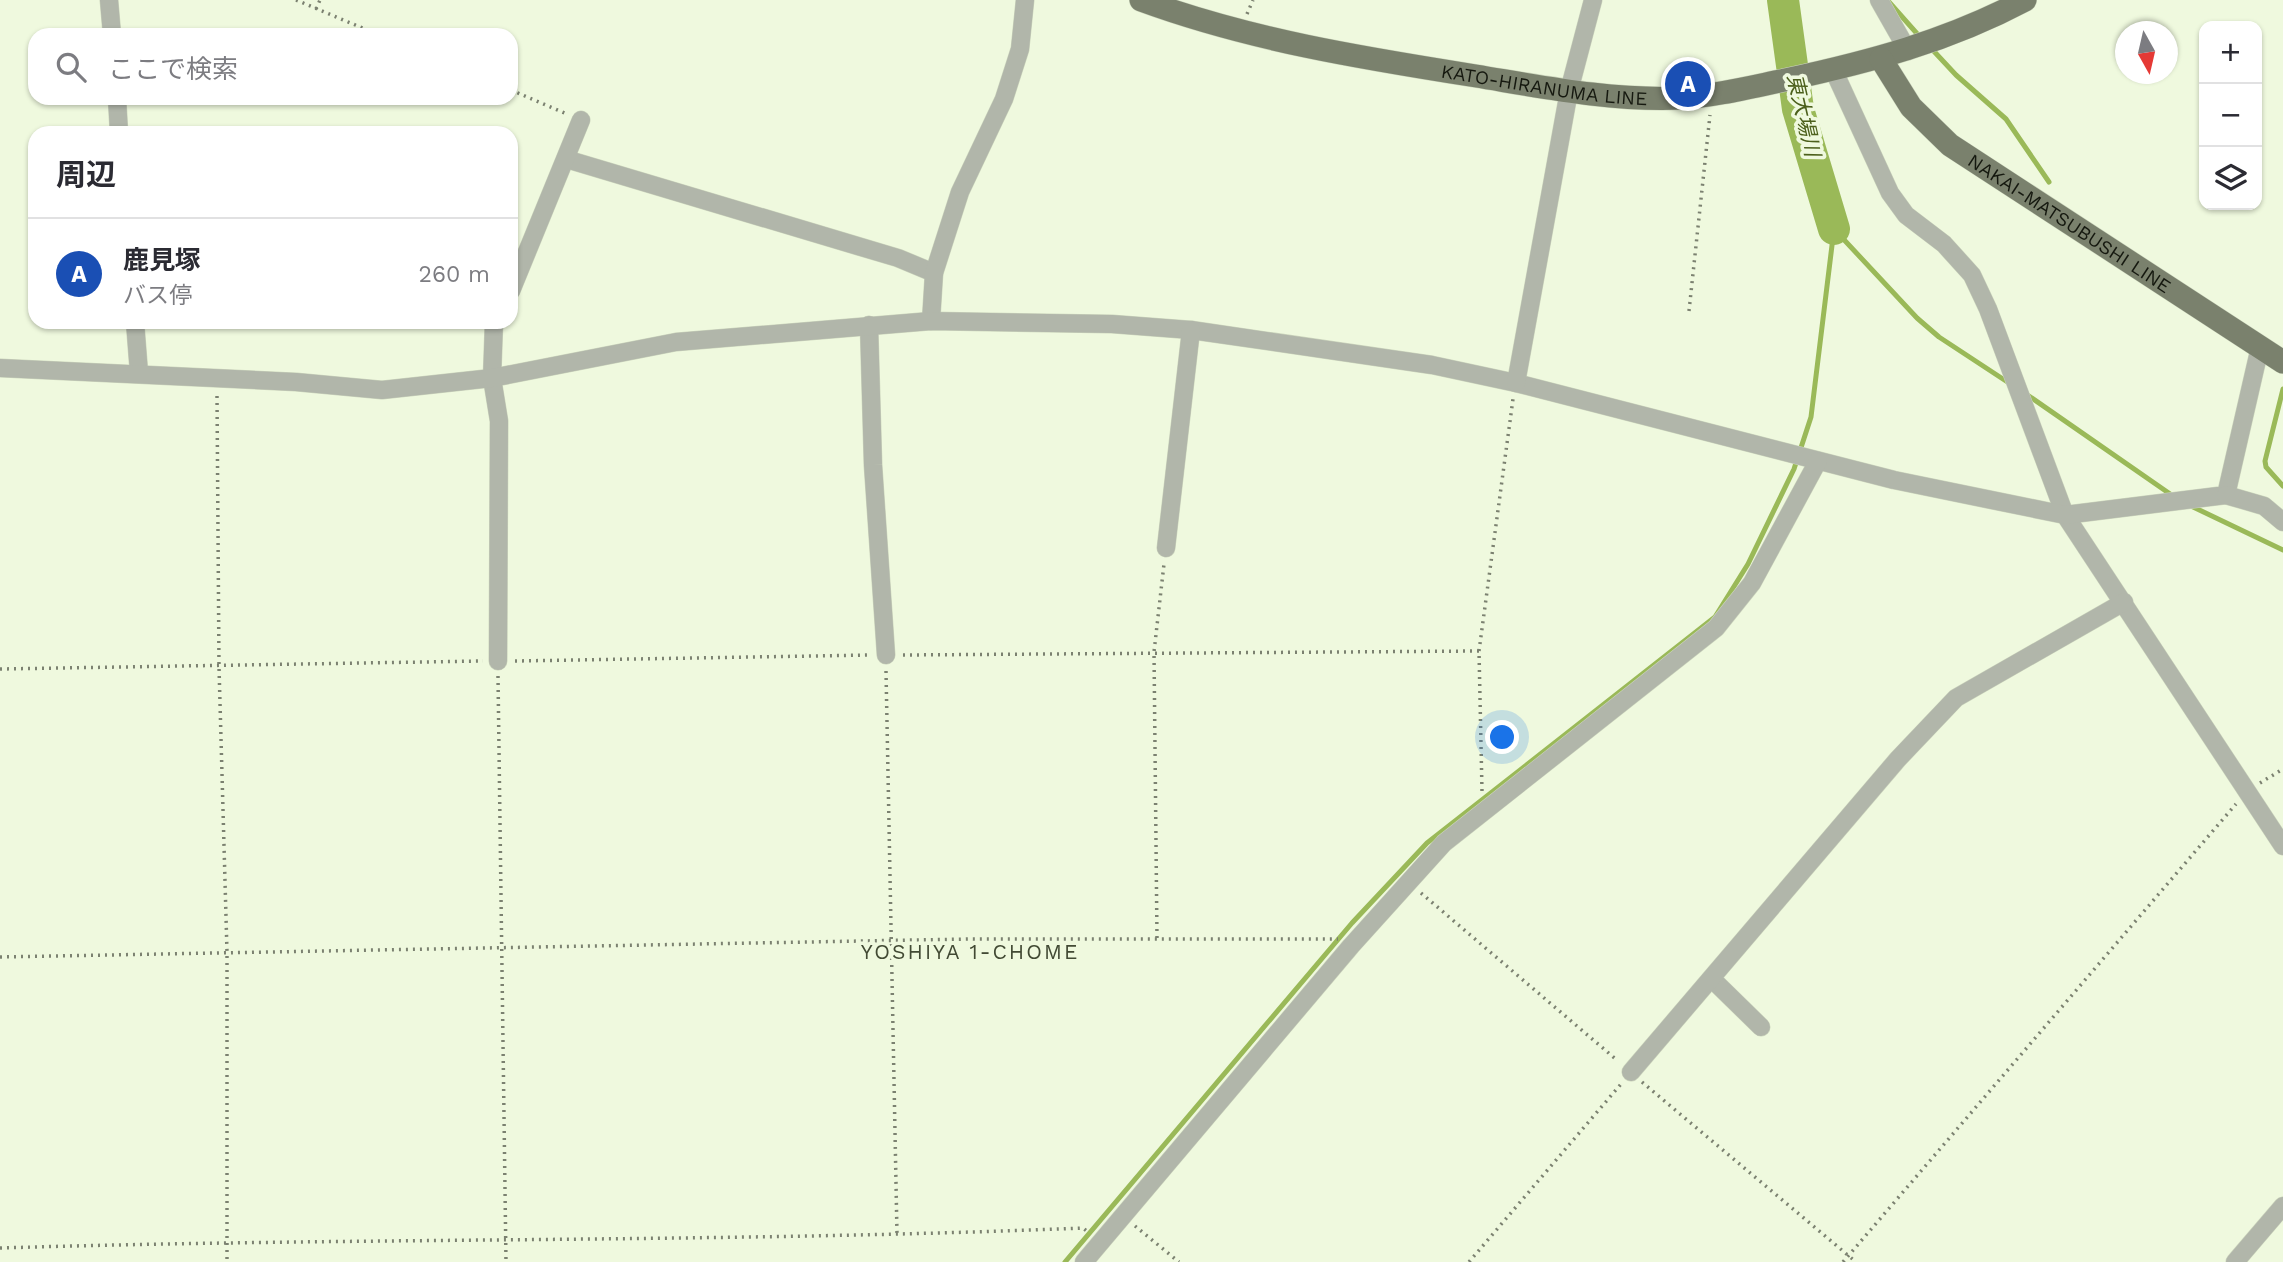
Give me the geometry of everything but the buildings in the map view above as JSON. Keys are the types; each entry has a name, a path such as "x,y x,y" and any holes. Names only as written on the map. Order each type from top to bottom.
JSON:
{"main road":[{"name":"KATO-HIRANUMA LINE","path":"1141,0 1204,22 1286,43 1569,91 1628,98 1712,94 1881,59 1908,51 2025,0"},
{"name":"NAKAI-MATSUBUSHI LINE","path":"1881,59 1911,107 1950,145 2283,362"}],"street":[{"path":"109,0 111,28"},
{"path":"931,321 934,273 960,192 1004,99 1020,49 1025,0"},
{"path":"1516,383 1569,91 1592,0"},
{"path":"1879,0 1908,51"},
{"path":"1833,69 1890,193 1906,215 1944,244 1972,275 1988,309 2065,515 2283,845"},
{"path":"118,105 119,126"},
{"path":"518,274 581,120"},
{"path":"566,159 898,258 934,273"},
{"path":"0,368 296,382 382,390 492,378 676,342 931,321 1112,324 1191,330 1432,365 1516,383 1818,461 2065,515 2226,495 2264,506 2283,522"},
{"path":"869,325 873,465 886,655"},
{"path":"136,329 139,373"},
{"path":"494,329 492,378 499,421 498,661"},
{"path":"1166,548 1191,330"},
{"path":"2226,495 2260,347"},
{"path":"1084,1262 1351,946 1444,844 1716,628 1752,583 1818,461"},
{"path":"1631,1072 1898,759 1956,698 2123,602"},
{"path":"1712,979 1761,1027"},
{"path":"2235,1262 2283,1206"}],"path":[{"path":"296,0 362,28"},
{"path":"316,9 320,0"},
{"path":"518,93 581,120"},
{"path":"1689,311 1712,94"},
{"path":"217,379 219,667 227,952 227,1262"},
{"path":"1483,812 1479,651 1516,383"},
{"path":"1157,938 1154,652 1166,548"},
{"path":"0,669 886,655 1479,651"},
{"path":"886,655 889,942 897,1234"},
{"path":"498,661 506,1262"},
{"path":"1843,1262 2247,792 2283,769"},
{"path":"1409,883 1856,1262"},
{"path":"0,957 1157,938 1333,937 1351,946"},
{"path":"1469,1262 1631,1072"},
{"path":"1123,1216 1179,1262"},
{"path":"0,1248 227,1241 897,1234 1083,1228"}],"waterway":[{"name":"東大場川","path":"1783,0 1798,109 1834,229"},
{"path":"1889,2 1920,37"},
{"path":"1929,46 1956,75 2006,119 2049,182"},
{"path":"1834,229 1917,318 1939,337 2009,383"},
{"path":"1065,1262 1352,923 1427,843 1715,617 1748,564 1794,469 1811,417 1834,229"},
{"path":"2283,389 2265,461 2266,467 2283,486"},
{"path":"2026,394 2173,496"},
{"path":"2191,506 2283,550"}],"place":[{"name":"鹿見塚","path":"1688,84"}],"district":[{"name":"YOSHIYA 1-CHOME","path":"970,951"}]}
